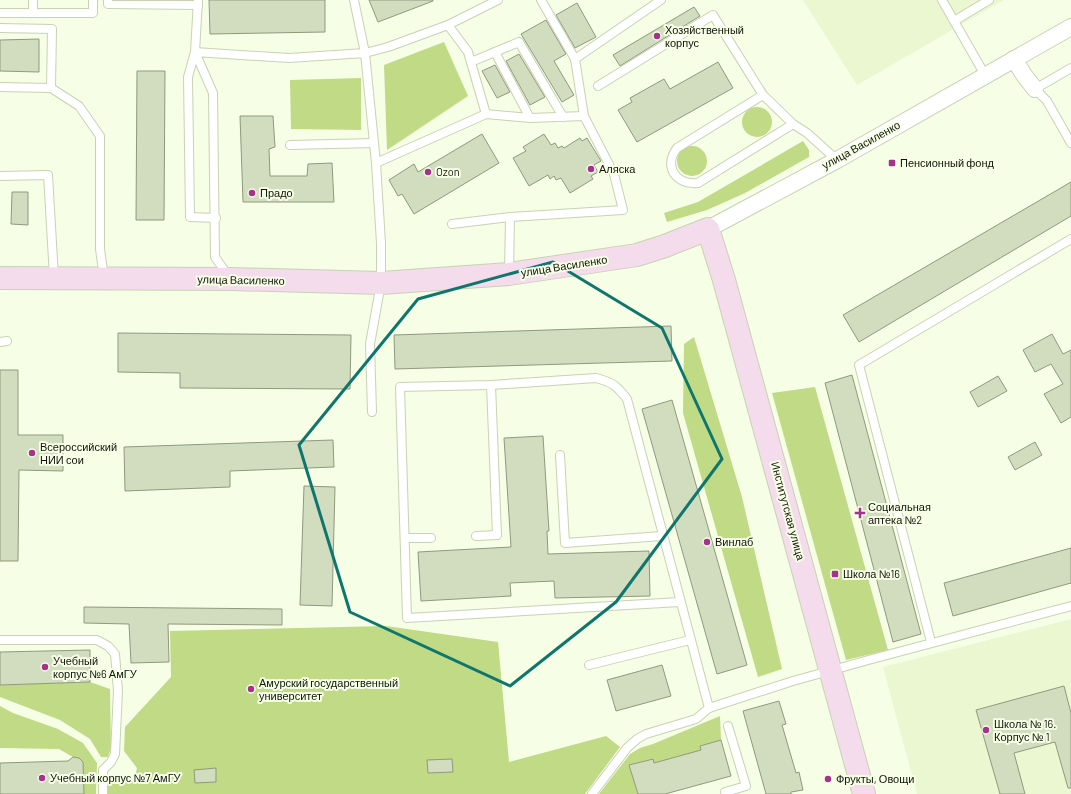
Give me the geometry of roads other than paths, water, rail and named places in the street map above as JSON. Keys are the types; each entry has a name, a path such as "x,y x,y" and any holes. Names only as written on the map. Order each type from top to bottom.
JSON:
{"main road":[{"name":"улица Василенко","path":"0,278 231,279 381,283 509,274 637,255 708,229"},
{"name":"Институтская улица","path":"708,229 724,280 864,794"}],"street":[{"name":"улица Василенко","path":"708,229 837,160 1071,27"},
{"path":"1014,59 1035,89"}],"lane":[{"path":"33,0 33,13"},
{"path":"0,13 93,13 93,0"},
{"path":"108,0 108,4 198,2 195,52 188,77 190,217 216,218"},
{"path":"354,0 365,53 376,163 381,283 370,344 372,412"},
{"path":"195,52 289,58 365,53 388,47 448,25 498,0"},
{"path":"452,224 510,217 623,210 614,174 584,116 575,59 540,0"},
{"path":"575,59 661,0"},
{"path":"942,0 985,75"},
{"path":"954,21 989,0"},
{"path":"598,86 713,15 763,95 793,124 807,133 837,160"},
{"path":"448,25 468,52 486,114"},
{"path":"0,28 52,29 51,88"},
{"path":"471,62 518,42 563,117"},
{"path":"195,52 213,93 216,218 215,257 231,279"},
{"path":"495,52 530,118"},
{"path":"1071,68 1035,89 1047,101 1071,143"},
{"path":"0,87 51,88 79,106 100,136 100,249 104,279"},
{"path":"763,95 677,148 671,156 671,166 675,175 681,181 689,184 698,183 793,124"},
{"path":"376,163 486,114 530,118 584,116"},
{"path":"290,145 374,143"},
{"path":"0,176 48,175 54,278"},
{"path":"509,274 510,217"},
{"path":"931,642 859,365 1071,240"},
{"path":"680,602 407,618 400,387 491,385 596,378 611,382 627,399 662,536 709,708"},
{"path":"476,536 497,535 491,385"},
{"path":"560,455 566,543 662,536"},
{"path":"405,538 431,538"},
{"path":"592,794 627,748 637,738 696,719 709,708 831,670 931,642 1071,606"},
{"path":"0,640 97,640 108,646 115,654 118,691 115,754 111,762 103,770 103,794"},
{"path":"589,665 690,640"},
{"path":"723,793 746,786 728,726"}],"place":[{"name":"Хозяйственный корпус","path":"657,36"},
{"name":"Пенсионный фонд","path":"892,163"},
{"name":"Аляска","path":"591,169"},
{"name":"Ozon","path":"428,172"},
{"name":"Прадо","path":"252,193"},
{"name":"Всероссийский НИИ сои","path":"32,453"},
{"name":"Социальная аптека №2","path":"860,513"},
{"name":"Винлаб","path":"707,542"},
{"name":"Школа №16","path":"835,574"},
{"name":"Учебный корпус №6 АмГУ","path":"45,667"},
{"name":"Амурский государственный университет","path":"251,689"},
{"name":"Школа № 16. Корпус № 1","path":"986,730"},
{"name":"Учебный корпус №7 АмГУ","path":"42,778"},
{"name":"Фрукты, Овощи","path":"828,779"}]}
